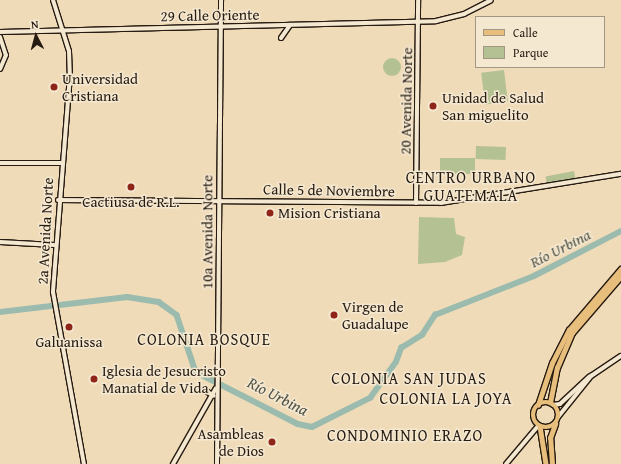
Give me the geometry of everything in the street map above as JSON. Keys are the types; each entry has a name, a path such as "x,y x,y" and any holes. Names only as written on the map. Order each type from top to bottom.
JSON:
{"main road":[{"path":"546,464 539,426 533,416 552,363 569,330 621,269"},
{"path":"552,464 550,438 558,417 552,404 557,368 572,333 621,276"},
{"path":"538,405 552,404"},
{"path":"539,426 555,423"}],"street":[{"name":"2a Avenida Norte","path":"53,0 64,30 70,75 54,245 54,298 84,464"},
{"name":"10a Avenida Norte","path":"217,464 216,386 221,0"},
{"name":"20 Avenida Norte","path":"416,203 420,22 418,0"},
{"name":"29 Calle Oriente","path":"0,32 420,22 450,18 491,0"},
{"path":"275,25 281,38 290,25"},
{"path":"0,38 6,55 0,69"},
{"path":"0,163 61,163"},
{"name":"Calle 5 de Noviembre","path":"58,200 416,203 497,197 621,174"},
{"path":"0,242 54,245"},
{"path":"552,404 560,404 591,376 621,356"},
{"path":"558,417 591,376"},
{"path":"173,464 213,394 216,386"},
{"path":"206,391 213,394 217,402"},
{"path":"206,406 212,405 217,410"},
{"path":"506,464 539,426"}],"green space":[{"path":"392,58 398,61 401,67 398,73 392,76 386,73 383,67 386,61"},
{"path":"504,70 508,102 485,105 481,73"},
{"path":"476,146 506,147 506,160 476,159"},
{"path":"440,158 475,158 475,174 440,174"},
{"path":"574,171 576,181 547,186 546,177"},
{"path":"419,217 454,218 456,234 465,237 462,255 445,262 418,264"}],"waterway":[{"name":"Río Urbina","path":"0,312 127,297 159,302 177,315 196,372 298,424 312,427 370,398 396,362 401,348 422,335 435,315 534,276 621,231"}],"place":[{"name":"Universidad Cristiana","path":"54,87"},
{"name":"Unidad de Salud San miguelito","path":"433,106"},
{"name":"Cactiusa de R.L.","path":"131,187"},
{"name":"Mision Cristiana","path":"270,213"},
{"name":"Virgen de Guadalupe","path":"334,315"},
{"name":"Galuanissa","path":"69,327"},
{"name":"Iglesia de Jesucristo Manatial de Vida","path":"94,379"},
{"name":"Asambleas de Dios","path":"272,442"}],"district":[{"name":"CENTRO URBANO GUATEMALA","path":"471,186"},
{"name":"COLONIA BOSQUE","path":"204,339"},
{"name":"COLONIA SAN JUDAS","path":"409,378"},
{"name":"COLONIA LA JOYA","path":"446,398"},
{"name":"CONDOMINIO ERAZO","path":"405,435"}]}
